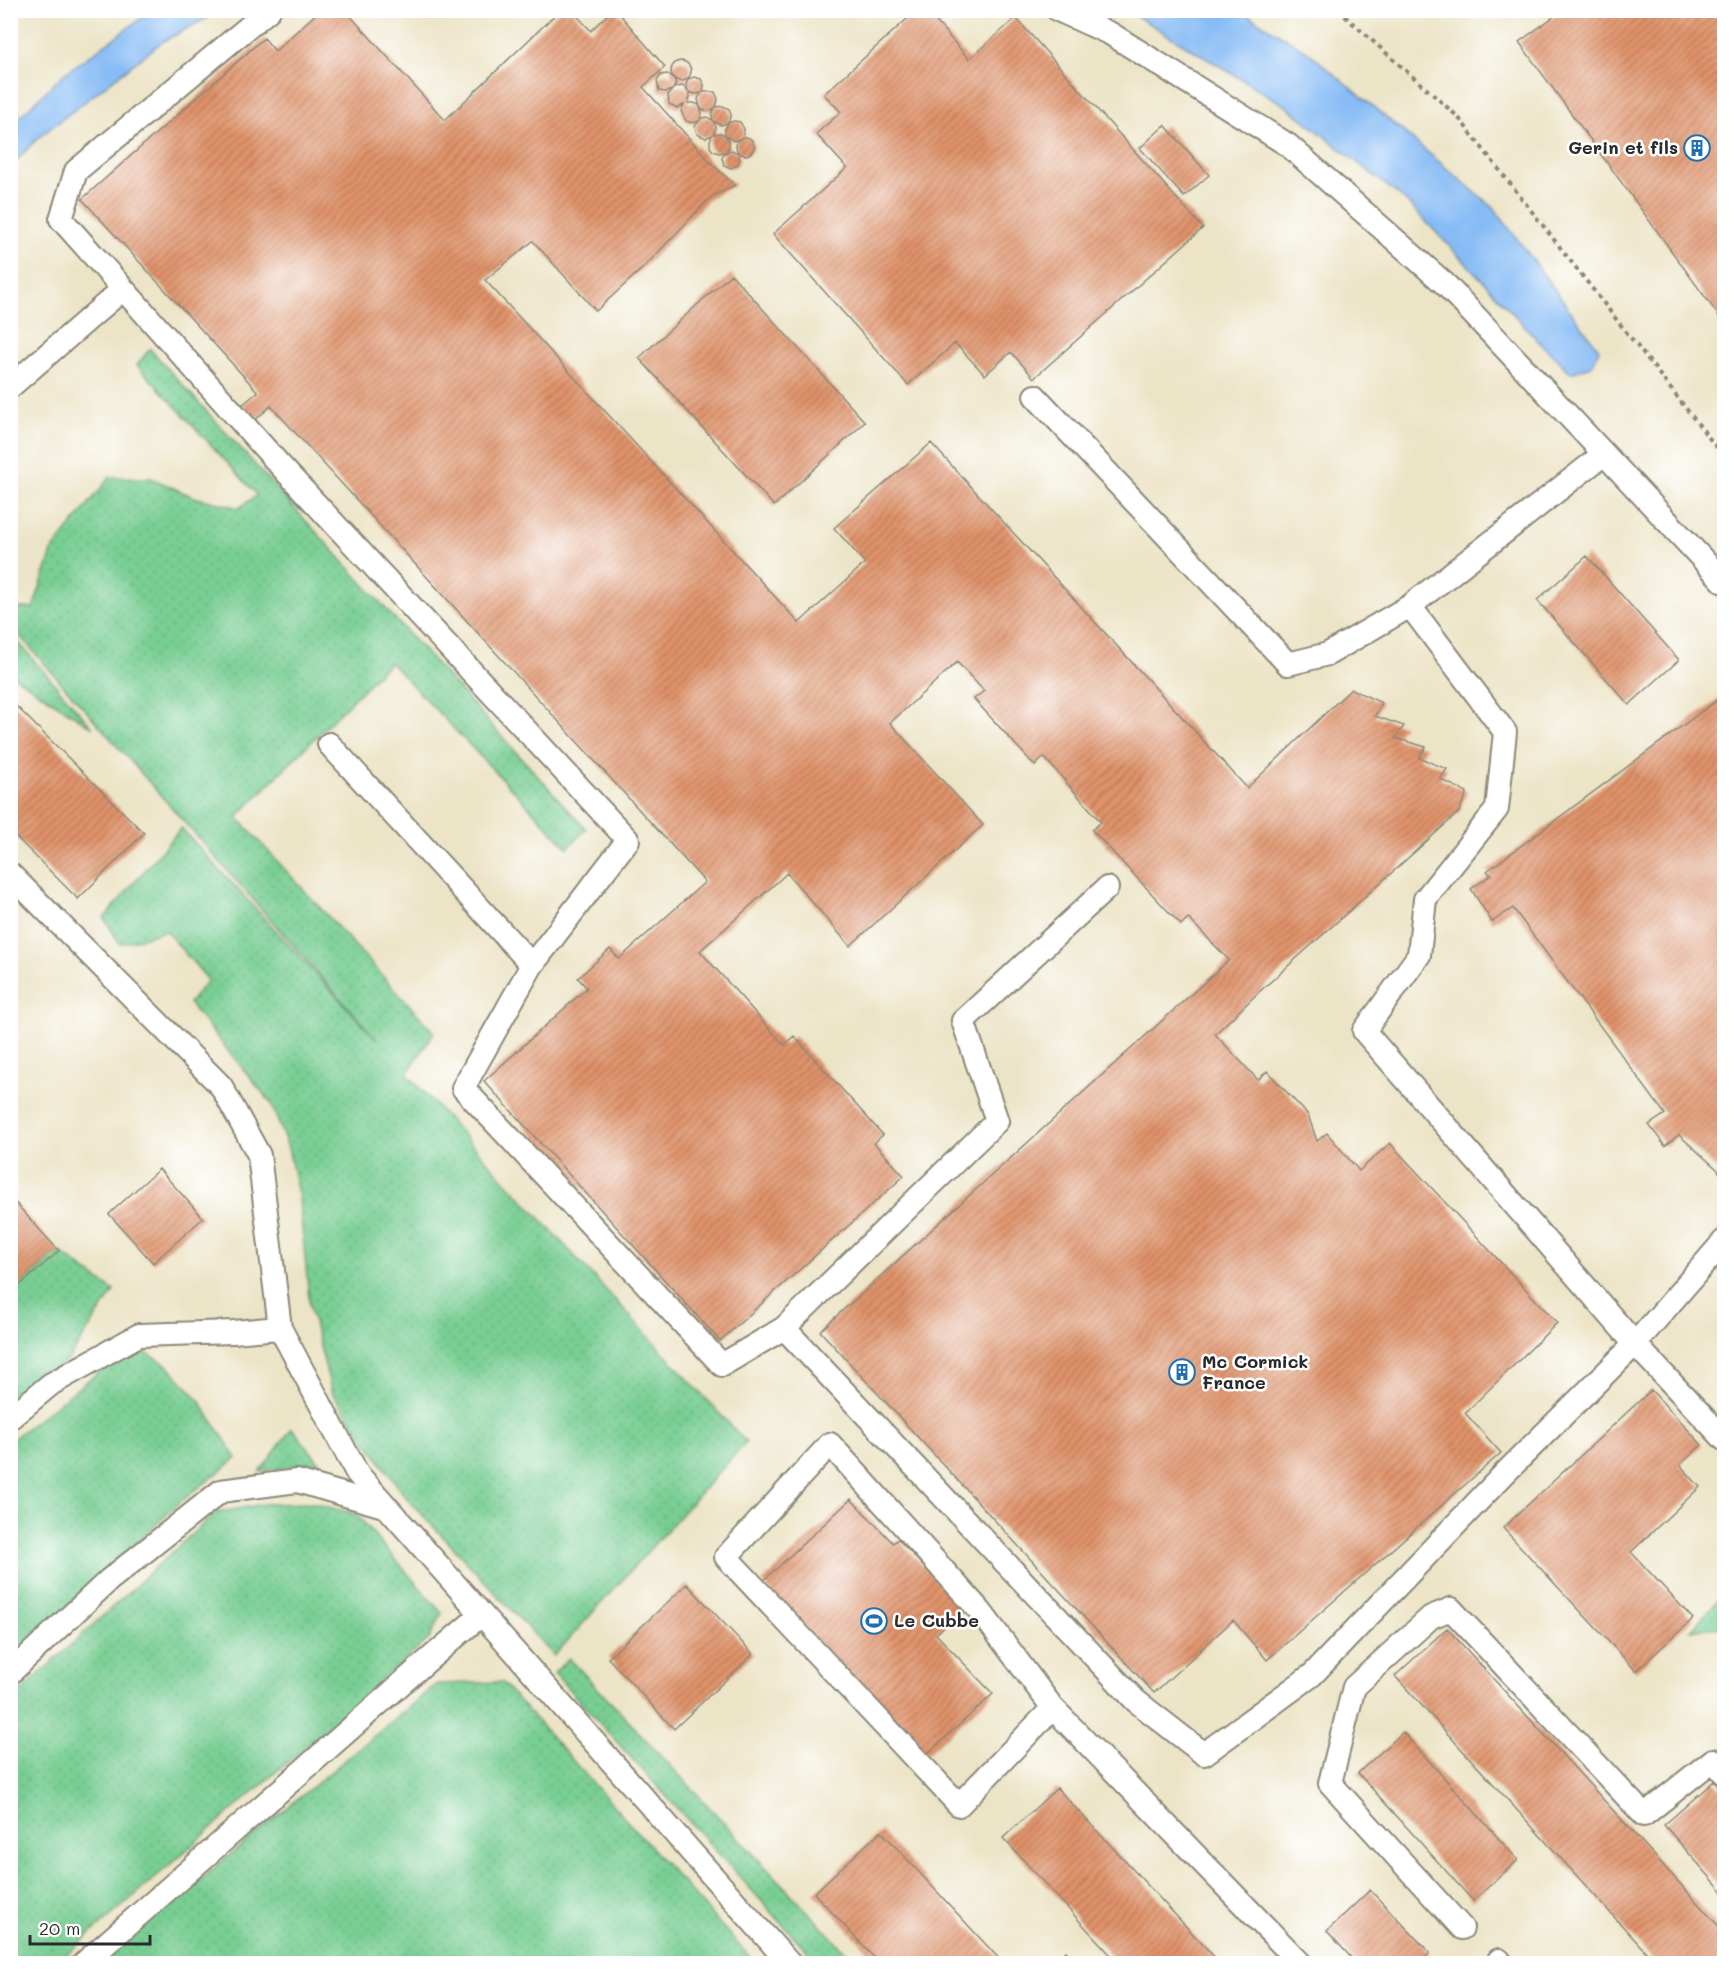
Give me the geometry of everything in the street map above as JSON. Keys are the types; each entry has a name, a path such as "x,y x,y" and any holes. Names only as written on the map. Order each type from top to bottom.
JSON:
{"lane":[{"path":"269,10 76,171 61,219 277,462 628,840 532,965 463,1088 722,1365 784,1328 998,1121 963,1021 1107,888"},
{"path":"1058,10 1111,34 1288,145 1446,285 1725,582"},
{"path":"10,387 123,289"},
{"path":"1035,396 1288,664 1328,654 1410,606 1604,454"},
{"path":"1410,606 1505,732 1497,809 1425,899 1419,955 1364,1031 1635,1344 1725,1439"},
{"path":"329,744 532,965"},
{"path":"10,874 221,1086 259,1155 280,1328 357,1473 790,1964"},
{"path":"784,1328 1136,1701 1204,1754 1312,1675 1505,1473 1635,1344 1725,1241"},
{"path":"10,1418 51,1384 139,1335 280,1328"},
{"path":"1053,1708 959,1805 726,1557 830,1444 981,1612 1053,1708 1301,1964"},
{"path":"10,1674 109,1580 221,1491 297,1481 387,1507"},
{"path":"1462,1928 1330,1783 1354,1687 1431,1617 1451,1609 1644,1815 1713,1760 1725,1773"},
{"path":"83,1964 481,1615"}],"path":[{"path":"1338,10 1458,117 1725,457"}],"green space":[{"path":"150,349 586,829 568,848 390,662 237,817 434,1032 407,1074 746,1442 554,1656 404,1495 332,1393 310,1308 299,1198 288,1148 271,1103 189,1003 208,980 166,931 120,944 104,918 181,828 377,1040 11,626 11,604 16,608 33,608 53,549 110,477 151,478 194,497 239,508 257,495 137,365"},
{"path":"11,634 93,728 11,674"},
{"path":"59,1251 114,1291 69,1359 11,1408 10,1294"},
{"path":"141,1350 166,1364 199,1400 237,1458 179,1503 11,1662 11,1440 100,1371"},
{"path":"292,1428 319,1462 260,1472"},
{"path":"313,1503 356,1514 442,1613 429,1639 57,1963 11,1963 11,1700 215,1513 264,1504"},
{"path":"1724,1594 1724,1626 1691,1630"},
{"path":"569,1658 856,1963 818,1963 554,1673"},
{"path":"502,1682 755,1963 525,1964 520,1958 524,1963 98,1964 437,1684"}],"water":[{"path":"157,10 220,11 162,42 38,138 11,166 11,125 64,74 142,18"},
{"path":"1128,11 1241,11 1307,51 1494,208 1599,349 1592,366 1571,373 1406,201 1286,106"}],"building":[{"path":"320,10 345,10 445,120 560,10 572,10 591,31 612,10 616,10 665,67 643,87 714,166 735,185 711,197 646,265 596,311 533,241 485,280 799,623 865,563 834,528 931,443 1247,788 1351,689 1382,703 1375,716 1404,726 1395,738 1426,747 1419,758 1447,769 1440,779 1467,792 1459,812 1215,1034 1258,1080 1267,1071 1308,1115 1317,1141 1327,1133 1359,1171 1390,1143 1557,1323 1465,1413 1501,1453 1267,1660 1233,1620 1154,1693 820,1331 1229,960 1188,918 1181,925 1092,830 1101,822 1044,757 1035,766 974,699 984,691 957,662 890,723 983,825 850,946 787,873 700,951 784,1045 794,1036 883,1135 874,1143 904,1176 720,1341 484,1081 587,988 578,978 610,949 619,959 705,882 271,406 255,420 242,405 258,392 82,199 264,38 275,51"},
{"path":"917,10 926,10 969,59 1016,18 1203,228 1034,378 1011,352 985,375 955,343 908,385 773,234 847,168 816,134 841,112 824,94"},
{"path":"1563,10 1724,10 1724,323 1519,42"},
{"path":"681,61 688,64 691,71 688,78 681,81 674,78 671,71 674,64"},
{"path":"667,74 673,77 676,83 673,89 683,86 688,91 686,85 688,79 694,77 701,79 704,85 703,92 715,92 718,99 716,107 723,106 729,109 731,115 728,123 740,122 744,129 741,138 734,141 726,136 729,148 726,152 732,150 738,153 740,159 737,165 731,168 724,165 722,158 725,152 713,151 710,147 712,135 706,138 697,134 695,126 699,121 692,123 686,121 681,111 684,105 677,108 669,104 668,95 672,90 659,91 657,81 661,75","holes":["689,92 701,93 698,99 703,110 709,111 715,108 712,114 713,120 707,117 700,119 702,113 699,105 688,103","713,121 721,125 728,123 725,135 714,134 716,127"]},
{"path":"1165,125 1209,175 1184,197 1140,148"},
{"path":"745,137 751,140 754,146 751,152 745,155 739,152 736,146 739,140"},
{"path":"731,274 865,422 774,506 639,358"},
{"path":"1587,556 1679,660 1629,705 1537,600"},
{"path":"1724,695 1724,1179 1717,1169 1679,1135 1665,1146 1649,1125 1665,1114 1513,908 1492,922 1471,889 1491,875 1487,871"},
{"path":"10,700 144,833 78,899 10,831"},
{"path":"159,1169 203,1218 153,1263 109,1214"},
{"path":"10,1197 59,1251 10,1294"},
{"path":"1651,1390 1702,1445 1680,1465 1700,1487 1631,1552 1693,1619 1636,1671 1503,1528"},
{"name":"Le Cubbe","path":"851,1499 893,1543 898,1539 963,1609 936,1634 993,1694 924,1757 762,1582"},
{"path":"687,1584 753,1654 674,1729 608,1658"},
{"path":"1447,1628 1724,1932 1724,1964 1657,1964 1395,1676"},
{"path":"1403,1732 1518,1860 1473,1901 1358,1773"},
{"path":"1714,1781 1724,1794 1724,1893 1664,1825"},
{"path":"1057,1788 1221,1964 1119,1964 1003,1838"},
{"path":"881,1831 1004,1964 880,1964 814,1893"},
{"path":"1370,1890 1430,1953 1418,1964 1357,1964 1327,1931"},
{"path":"1066,1951 1077,1964 1052,1964"}],"place":[{"name":"Gerin et fils","path":"1697,148"},
{"name":"Mc Cormick France","path":"1182,1372"},
{"name":"Le Cubbe","path":"874,1621"}]}
